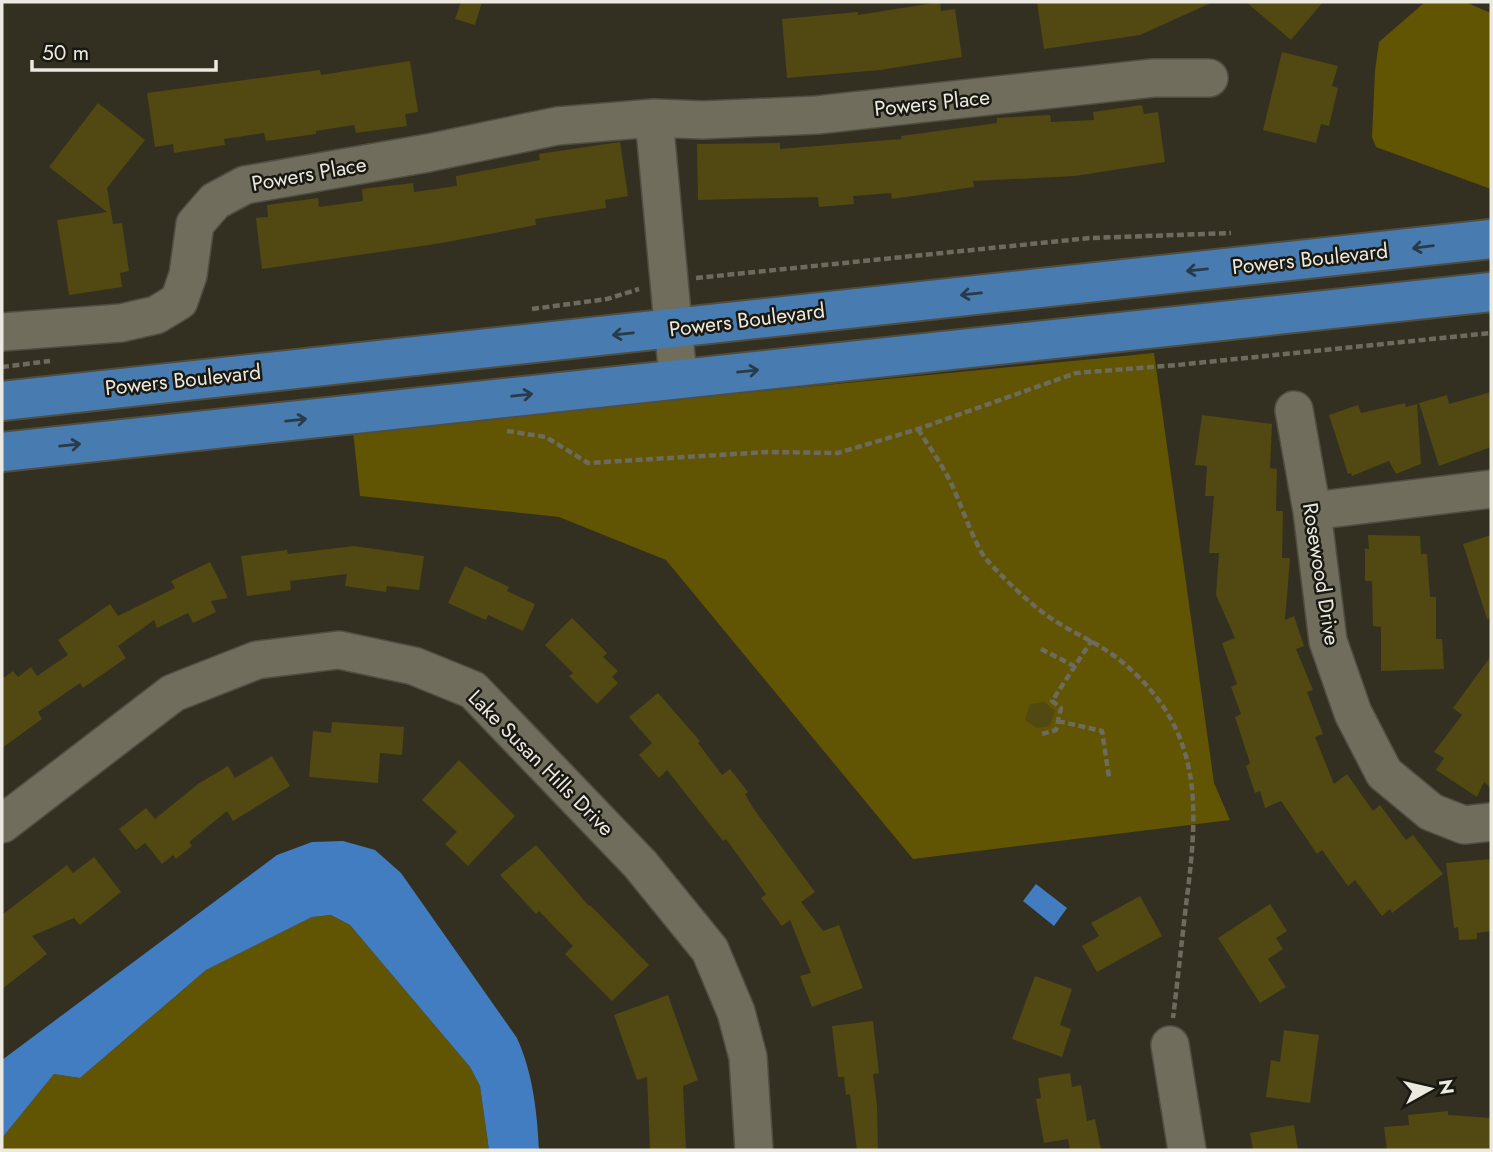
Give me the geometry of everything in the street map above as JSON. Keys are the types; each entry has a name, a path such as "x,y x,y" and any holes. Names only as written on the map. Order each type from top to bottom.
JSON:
{"main road":[{"name":"Powers Boulevard","path":"2,401 672,329 945,296 1491,239"},
{"path":"2,452 1491,292"}],"street":[{"name":"Powers Place","path":"2,332 121,323 156,315 179,301 188,275 195,224 215,201 245,185 428,153 557,126 654,118 704,120 817,115 1153,78 1209,78"},
{"path":"654,118 678,378"},
{"name":"Rosewood Drive","path":"1293,410 1312,511 1328,640 1353,713 1384,774 1431,811 1464,825 1491,822"},
{"path":"1312,511 1491,489"},
{"name":"Lake Susan Hills Drive","path":"2,824 173,693 257,660 339,650 414,666 473,690 640,864 710,950 736,1012 748,1057 754,1150"},
{"path":"1170,1045 1187,1150"}],"path":[{"path":"527,310 607,299 667,280 1090,238 1233,233"},
{"path":"495,429 545,437 588,463 767,453 838,453 918,429 1076,373 1177,366 1491,333"},
{"path":"2,366 56,361"},
{"path":"918,429 950,480 984,558 1045,614 1121,660 1163,704 1182,740 1190,771 1195,809 1193,850 1170,1045"},
{"path":"1042,734 1056,730 1061,708 1052,701 1092,640"},
{"path":"1041,649 1074,666"},
{"path":"1058,721 1101,731 1109,777"}],"shaded area":[{"path":"1425,2 1465,2 1491,13 1491,189 1376,147 1372,137 1379,42"},
{"path":"1154,353 1214,783 1230,820 913,859 666,560 559,517 360,496 353,431"},
{"path":"331,915 350,925 470,1067 480,1086 489,1150 2,1150 2,1138 54,1074 80,1078 206,970 312,917"}],"water":[{"path":"343,841 375,850 401,873 517,1038 533,1093 539,1150 489,1150 480,1086 470,1067 350,925 331,915 312,917 206,970 80,1078 54,1074 2,1138 2,1060 277,855 312,842"},
{"path":"1036,884 1067,908 1054,926 1023,901"}],"building":[{"path":"461,2 482,2 475,25 455,19"},
{"path":"940,2 941,11 955,9 962,57 880,70 787,78 782,19 858,12 858,15"},
{"path":"1037,2 1213,2 1140,35 1044,49"},
{"path":"1246,2 1323,2 1291,40"},
{"path":"1282,52 1338,66 1332,86 1338,88 1329,126 1321,124 1316,143 1263,130"},
{"path":"410,61 418,112 405,114 407,126 356,133 354,125 266,141 264,133 224,139 225,145 174,153 173,144 155,147 147,93 320,70 321,75"},
{"path":"98,103 145,140 107,188 113,224 122,223 129,271 120,273 122,287 69,295 57,220 107,212 49,167"},
{"path":"1142,105 1144,114 1158,112 1165,162 1075,176 973,181 974,187 892,199 891,193 853,196 854,204 819,207 818,197 698,200 697,144 780,143 780,149 902,139 901,136 997,123 997,118 1050,115 1051,122 1094,120 1093,112"},
{"path":"620,142 628,196 605,200 606,208 535,219 536,225 442,243 262,269 256,218 268,217 267,205 318,198 319,207 363,201 362,189 413,183 414,192 457,186 456,176 540,160 539,154"},
{"path":"1491,392 1491,447 1439,466 1419,403 1447,395 1449,404"},
{"path":"1405,403 1406,407 1417,404 1421,464 1396,474 1389,461 1352,476 1351,473 1348,474 1329,415 1358,405 1361,413"},
{"path":"1202,415 1272,424 1270,468 1277,469 1276,511 1283,511 1282,558 1290,558 1285,620 1294,616 1304,646 1296,649 1313,690 1307,692 1323,734 1315,737 1334,784 1347,774 1373,811 1380,805 1406,840 1413,835 1443,874 1392,913 1390,909 1382,916 1355,880 1348,886 1322,850 1317,854 1281,801 1265,808 1260,791 1255,793 1246,766 1250,763 1235,717 1241,714 1231,687 1237,684 1222,643 1235,638 1216,595 1219,553 1209,553 1214,496 1205,496 1207,466 1195,465"},
{"path":"1368,535 1420,536 1421,554 1427,554 1430,597 1436,597 1436,639 1442,639 1444,669 1381,671 1381,627 1373,626 1372,581 1365,581 1365,548 1369,549"},
{"path":"1491,535 1491,618 1487,619 1463,544"},
{"path":"354,546 424,556 419,590 387,586 386,592 345,586 347,574 290,581 291,590 247,596 241,556 287,550 288,554"},
{"path":"210,562 228,598 211,601 216,612 193,623 188,613 157,628 154,620 118,646 126,658 83,688 80,683 38,712 42,719 2,748 2,679 13,671 18,677 31,667 37,676 68,655 58,640 110,604 118,616 175,588 171,581"},
{"path":"465,566 509,587 507,591 535,604 523,631 488,615 486,620 448,603"},
{"path":"572,618 607,653 603,657 618,671 612,677 618,683 597,704 569,676 573,673 545,645"},
{"path":"1491,656 1491,788 1484,782 1477,797 1436,770 1444,758 1434,752 1462,715 1453,708"},
{"path":"658,693 700,741 698,743 722,775 730,769 748,792 745,794 753,808 815,892 801,902 823,931 839,925 863,988 812,1007 800,976 811,973 790,920 782,926 761,898 766,894 726,839 723,841 667,770 659,778 639,755 652,743 629,717"},
{"path":"1044,702 1055,711 1050,726 1037,728 1025,720 1030,704"},
{"path":"332,722 404,727 402,755 380,753 378,783 309,777 313,731 331,733"},
{"path":"272,756 290,786 233,821 227,811 189,842 192,846 176,859 173,855 162,864 145,843 136,850 119,829 146,808 155,819 198,784 228,766 235,778"},
{"path":"459,760 515,816 468,866 445,844 457,832 422,800"},
{"path":"536,845 589,906 649,965 612,1001 565,954 573,946 539,911 536,914 500,875"},
{"path":"94,857 121,892 80,925 74,918 32,936 47,954 2,989 2,915 67,865 73,873"},
{"path":"1491,859 1491,931 1477,933 1477,939 1459,940 1458,927 1454,928 1446,863"},
{"path":"1140,896 1162,936 1097,972 1082,946 1099,936 1091,923"},
{"path":"1270,904 1287,931 1276,938 1283,949 1268,959 1286,987 1260,1003 1218,938"},
{"path":"1035,976 1072,989 1060,1025 1071,1029 1062,1057 1012,1039"},
{"path":"668,995 698,1080 683,1086 686,1150 650,1150 647,1077 637,1080 614,1015"},
{"path":"873,1021 879,1073 873,1074 878,1150 857,1150 850,1094 846,1095 844,1077 838,1077 832,1026"},
{"path":"1284,1030 1319,1035 1310,1103 1266,1097 1271,1060 1280,1062"},
{"path":"1070,1073 1072,1087 1081,1085 1087,1121 1095,1119 1101,1150 1070,1150 1068,1139 1044,1143 1036,1099 1041,1098 1038,1078"},
{"path":"1448,1111 1448,1115 1491,1118 1491,1150 1387,1150 1384,1127 1409,1125 1408,1115"},
{"path":"1294,1125 1298,1150 1253,1150 1250,1133"}]}
